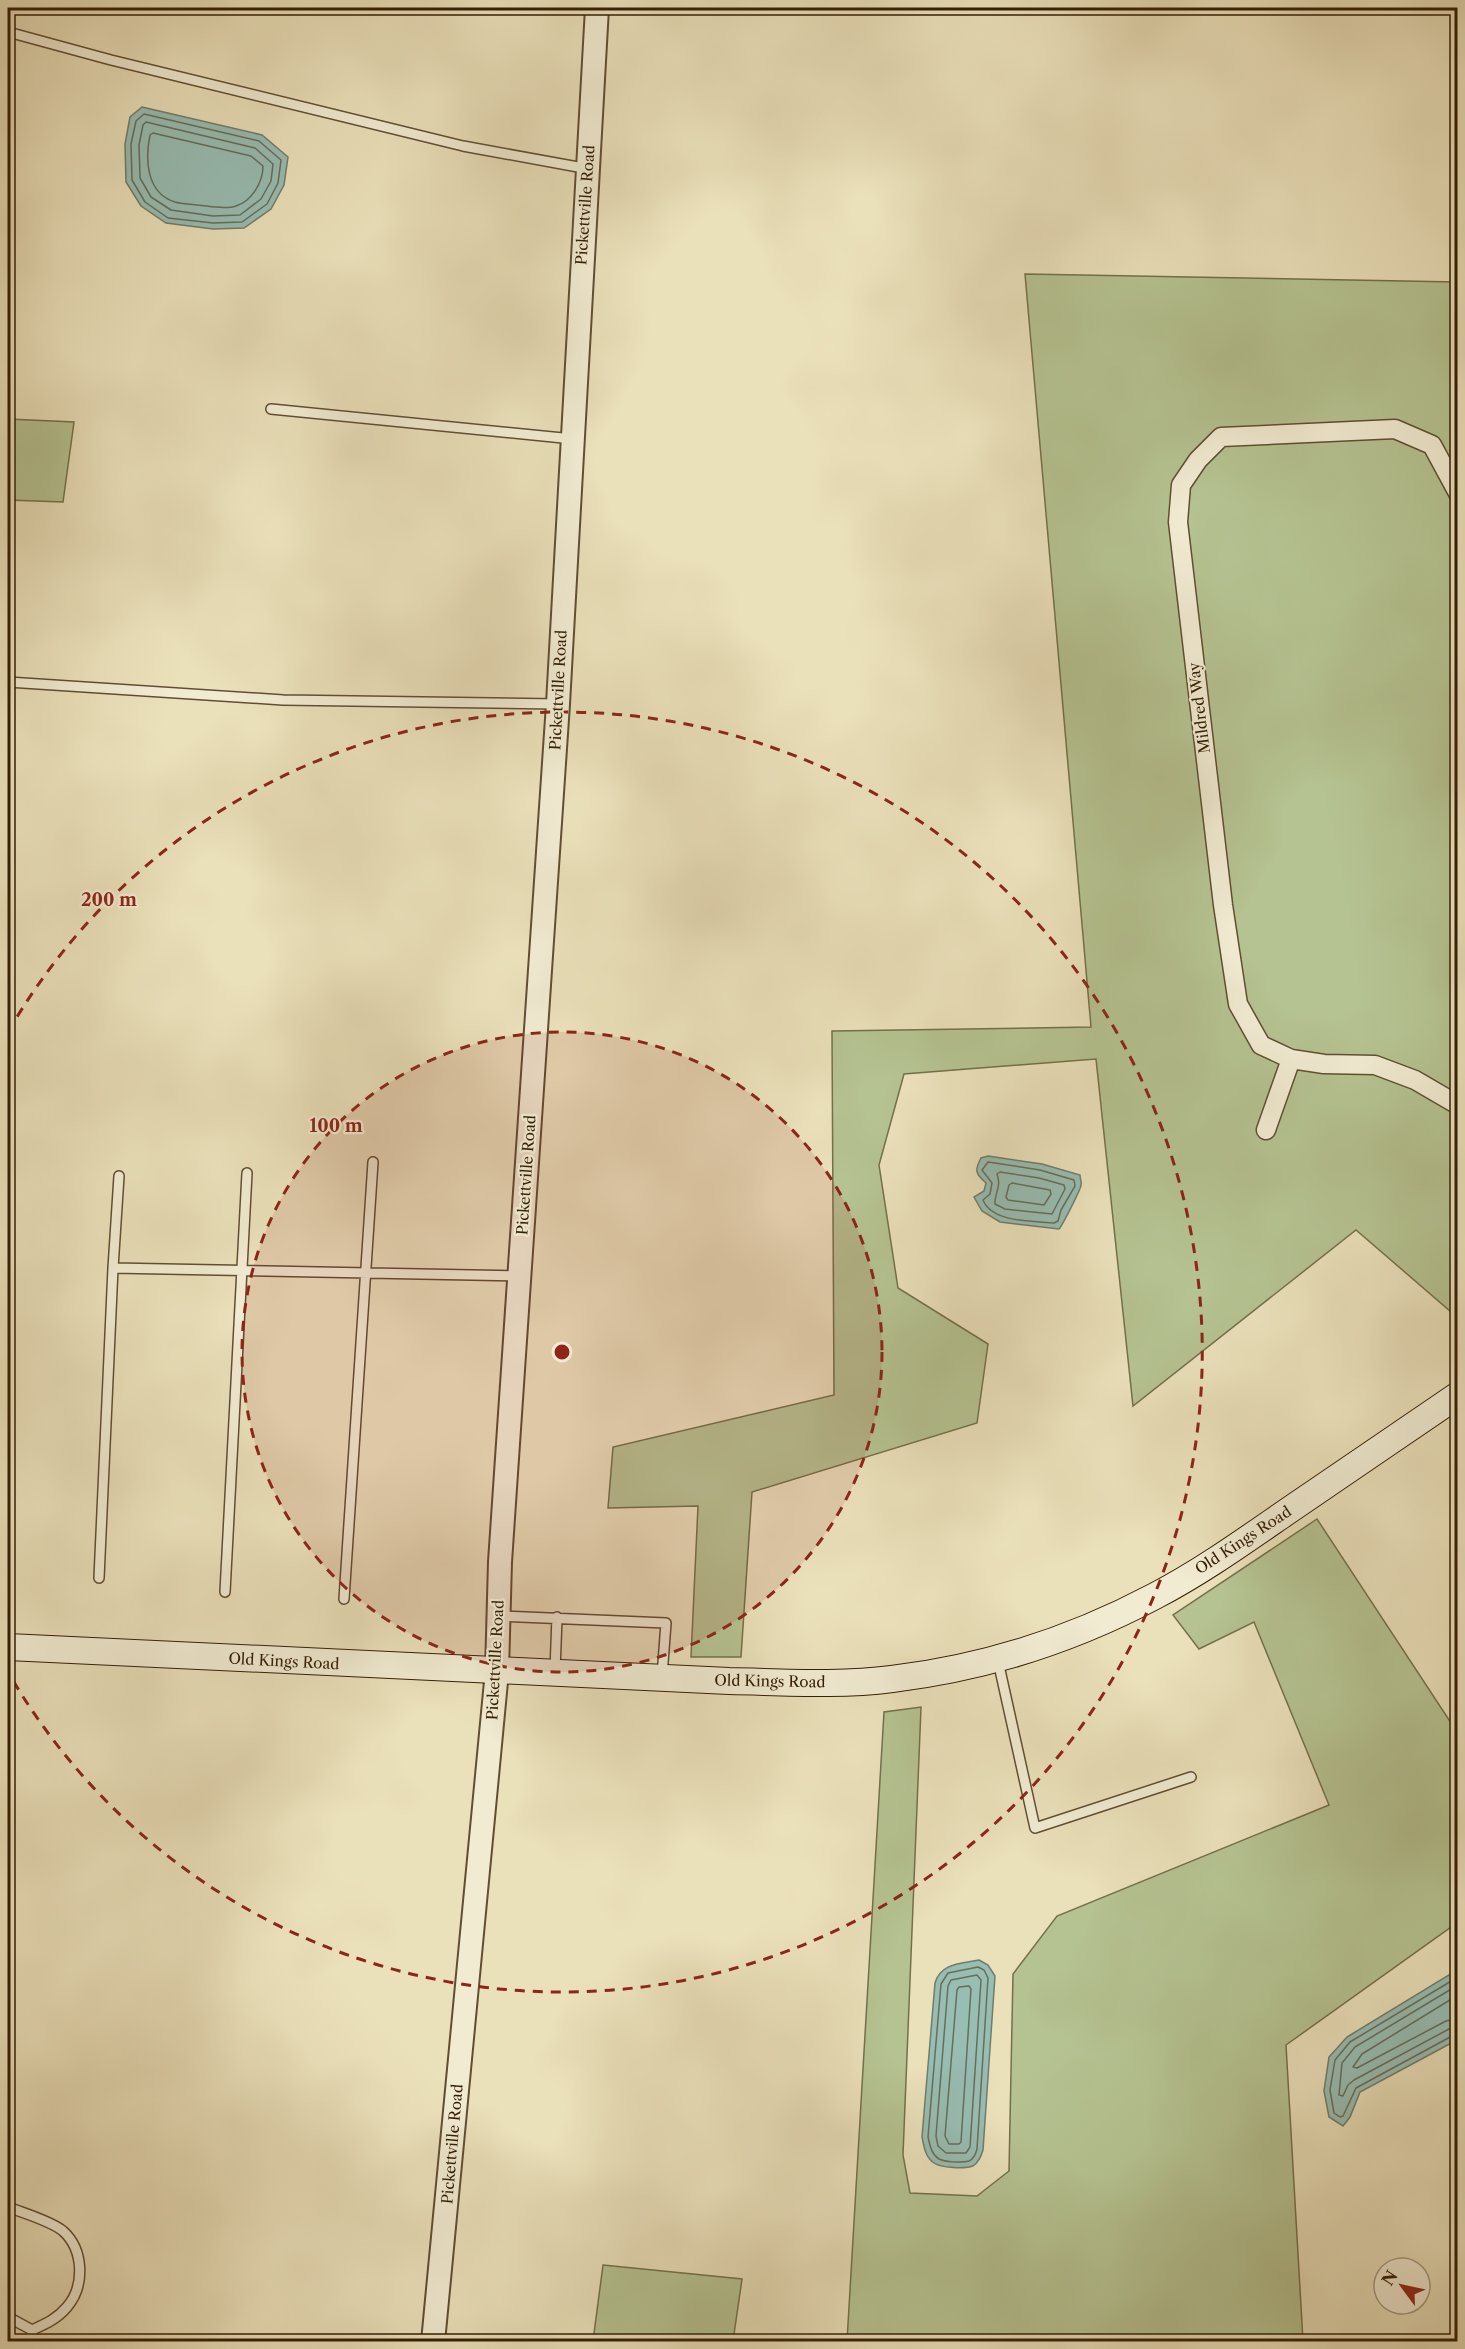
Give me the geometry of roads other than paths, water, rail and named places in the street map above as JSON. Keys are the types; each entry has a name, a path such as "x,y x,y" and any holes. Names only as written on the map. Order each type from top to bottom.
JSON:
{"main road":[{"name":"Old Kings Road","path":"8,1647 497,1671 806,1683 890,1680 943,1672 1043,1645 1089,1628 1156,1596 1220,1557 1458,1395"}],"street":[{"name":"Pickettville Road","path":"433,2342 497,1671 500,1562 558,704 597,8"},
{"name":"Mildred Way","path":"1458,493 1432,445 1395,429 1221,437 1198,460 1181,485 1178,522 1223,905 1238,1004 1261,1045 1291,1059 1324,1065 1375,1065 1415,1080 1458,1106"},
{"path":"1266,1130 1291,1059"}],"lane":[{"path":"8,32 111,60 464,146 589,169"},
{"path":"272,410 573,439"},
{"path":"8,682 283,700 558,704"},
{"path":"344,1599 373,1162"},
{"path":"225,1592 247,1173"},
{"path":"99,1578 118,1176"},
{"path":"113,1268 520,1276"},
{"path":"498,1616 666,1623 662,1678"},
{"path":"555,1673 557,1617"},
{"path":"998,1658 1035,1828 1191,1777"},
{"path":"8,2207 61,2229 73,2242 79,2261 79,2285 68,2306 52,2321 32,2330"},
{"path":"8,2317 32,2330"},
{"path":"32,2330 32,2342"}],"water":[{"path":"142,107 262,135 288,157 284,185 271,209 244,228 213,229 166,223 141,206 126,182 125,144 130,117"},
{"path":"988,1156 1042,1164 1080,1175 1080,1188 1059,1229 1000,1222 982,1211 974,1197 984,1191 986,1183 978,1175 977,1166 981,1158"},
{"path":"979,1960 988,1965 995,1976 983,2150 980,2159 973,2166 947,2167 931,2161 925,2151 922,2137 935,1983 938,1976 947,1968"},
{"path":"1457,1970 1457,2040 1360,2092 1350,2117 1343,2126 1329,2117 1324,2091 1329,2057 1347,2037"}]}
